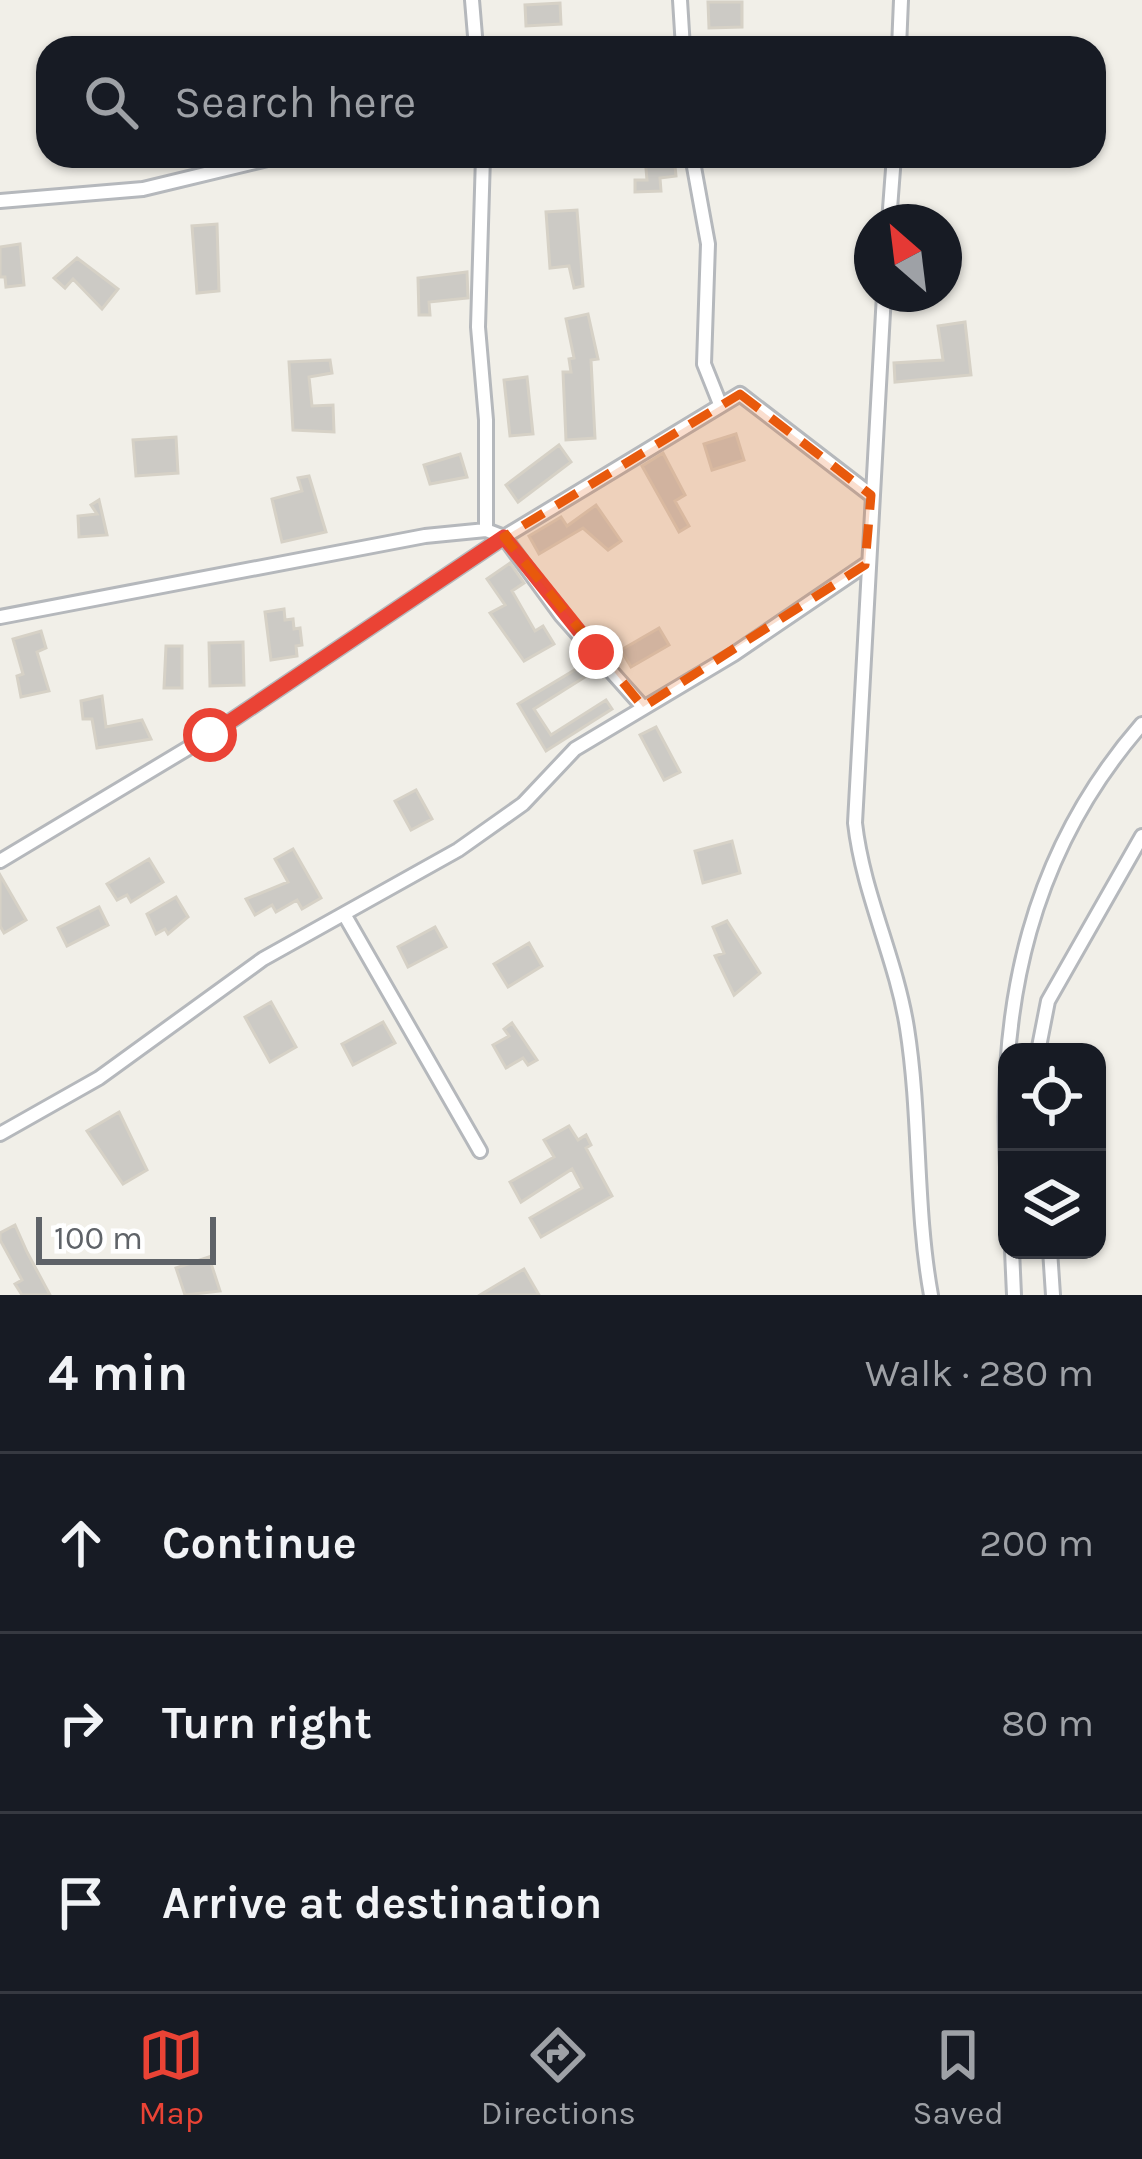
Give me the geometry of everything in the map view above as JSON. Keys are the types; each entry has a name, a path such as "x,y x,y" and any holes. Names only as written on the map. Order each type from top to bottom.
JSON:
{"street":[{"path":"472,0 475,36"},
{"path":"680,0 682,36"},
{"path":"900,36 902,0"},
{"path":"0,201 143,189 230,168"},
{"path":"483,168 478,327 486,421 485,530"},
{"path":"694,168 708,244 704,364 720,404"},
{"path":"890,204 892,168"},
{"path":"883,312 865,565 855,823 862,869 898,982 908,1034 932,1295"},
{"path":"0,861 210,735 504,537 740,394 872,495"},
{"path":"0,617 425,536 485,530 504,537 561,615 643,707"},
{"path":"0,1133 99,1078 246,970 504,819 575,749 865,565"},
{"path":"1007,1151 1006,1056 1026,934 1057,849 1076,814 1142,724"},
{"path":"1040,1043 1048,1001 1142,836"},
{"path":"344,914 480,1151"},
{"path":"1012,1259 1014,1295"},
{"path":"1050,1259 1053,1295"}],"highlighted area":[{"path":"740,394 871,495 865,565 643,707 504,537"}],"building":[{"path":"708,2 742,2 742,27 709,28"},
{"path":"560,3 561,24 526,26 525,5"},
{"path":"646,168 675,168 676,176 660,178 661,191 635,192 635,180 647,180"},
{"path":"577,210 583,286 574,288 569,266 550,268 546,212"},
{"path":"217,224 219,291 197,293 192,226"},
{"path":"20,244 24,285 6,287 5,277 0,277 0,247"},
{"path":"77,258 118,289 102,309 73,279 65,288 54,278"},
{"path":"467,272 468,298 429,302 430,315 419,315 418,278"},
{"path":"588,314 598,359 591,360 595,438 566,440 563,372 571,372 569,359 574,358 566,319"},
{"path":"965,322 971,375 895,382 894,363 943,360 938,326"},
{"path":"330,360 332,373 309,377 312,406 333,405 334,432 293,430 289,362"},
{"path":"527,377 533,434 510,436 504,380"},
{"path":"736,434 744,460 712,470 704,444"},
{"path":"176,437 178,473 136,476 133,440"},
{"path":"559,445 571,462 518,502 506,485"},
{"path":"663,453 685,495 675,501 689,526 679,532 642,466"},
{"path":"460,454 467,477 430,484 424,465"},
{"path":"309,476 326,532 282,542 272,499 302,491 298,478"},
{"path":"99,500 107,535 79,537 78,516 97,514 91,505"},
{"path":"596,505 621,541 608,550 583,528 539,554 529,536 561,517 567,526"},
{"path":"510,563 524,583 512,591 535,631 543,626 554,644 524,661 490,613 505,605 487,579"},
{"path":"284,609 285,620 293,619 294,629 300,628 302,645 296,646 297,656 271,660 265,612"},
{"path":"659,628 669,645 631,667 621,650"},
{"path":"41,631 46,648 37,652 49,691 21,697 17,676 23,674 13,639"},
{"path":"243,642 244,685 210,686 209,643"},
{"path":"166,646 182,646 182,688 164,688"},
{"path":"588,662 596,670 534,709 551,735 606,700 612,709 546,751 518,704"},
{"path":"102,696 106,727 142,720 151,739 97,748 92,719 83,719 81,701"},
{"path":"656,727 680,772 664,780 640,735"},
{"path":"416,790 432,819 411,830 395,801"},
{"path":"732,841 740,873 703,883 695,851"},
{"path":"293,849 321,898 302,909 297,900 276,912 272,905 255,915 246,899 288,882 275,859"},
{"path":"149,859 163,882 131,902 127,895 117,900 107,884"},
{"path":"0,875 26,920 4,933 0,926"},
{"path":"176,897 188,917 168,934 165,929 156,934 147,914"},
{"path":"99,907 108,925 67,946 58,928"},
{"path":"727,921 760,973 734,995 715,956 724,953 713,927"},
{"path":"435,927 446,947 408,967 398,947"},
{"path":"529,943 542,966 508,987 494,964"},
{"path":"271,1002 296,1047 270,1062 245,1017"},
{"path":"383,1022 395,1043 353,1065 342,1044"},
{"path":"512,1023 537,1060 528,1065 523,1058 506,1068 493,1045 509,1036 504,1029"},
{"path":"119,1112 147,1170 123,1184 87,1131"},
{"path":"569,1126 578,1140 586,1135 591,1145 586,1148 612,1196 541,1237 530,1218 582,1188 572,1169 521,1202 510,1182 554,1157 544,1140"},
{"path":"15,1225 50,1295 22,1295 15,1284 22,1280 0,1233"},
{"path":"209,1257 220,1291 185,1295 176,1268"},
{"path":"524,1269 539,1295 480,1295 500,1283"}],"route":[{"path":"210,735 377,618 504,537 561,615 596,652"}]}
